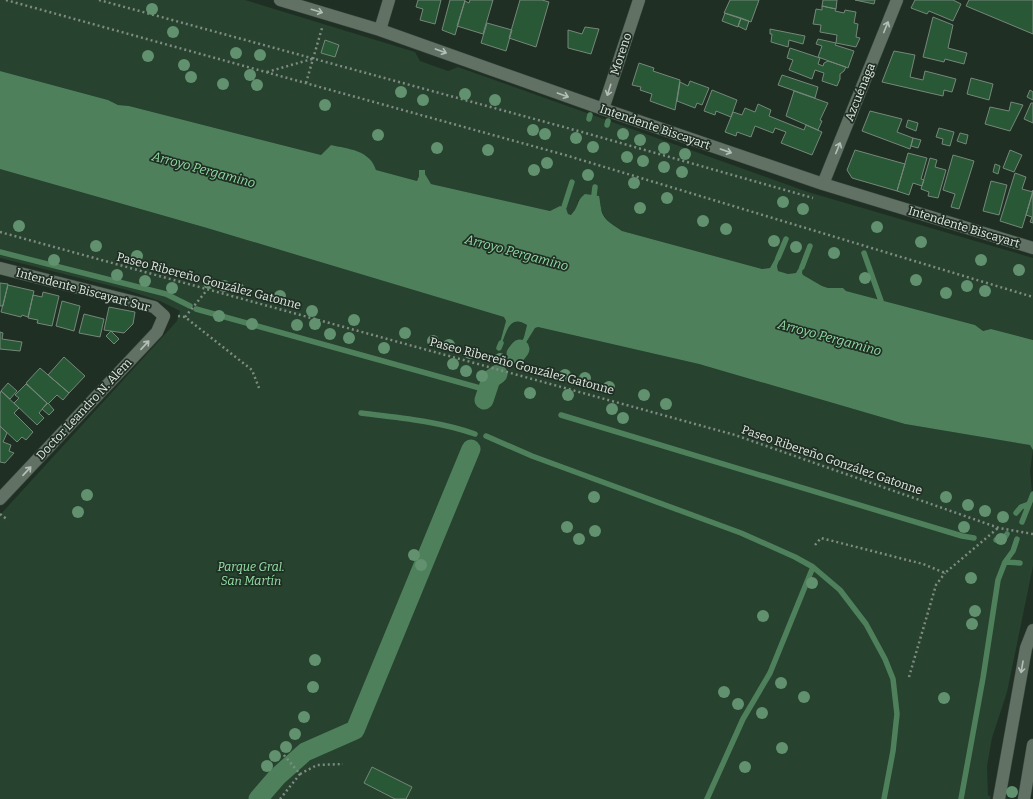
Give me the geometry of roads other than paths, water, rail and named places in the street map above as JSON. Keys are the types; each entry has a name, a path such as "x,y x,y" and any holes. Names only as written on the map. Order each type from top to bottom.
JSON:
{"street":[{"name":"Intendente Biscayart","path":"280,0 380,30 603,109 824,184 1033,248"},
{"path":"380,30 389,0"},
{"name":"Moreno","path":"603,109 639,0"},
{"name":"Azcuénaga","path":"824,184 897,0"},
{"name":"Intendente Biscayart Sur","path":"0,268 154,307 164,316"},
{"name":"Doctor Leandro N. Alem","path":"1,496 158,332 164,316"},
{"path":"999,799 1026,648 1033,630"},
{"path":"1024,799 1033,745"}],"water":[{"name":"Arroyo Pergamino","path":"0,71 108,100 118,105 129,106 321,155 331,145 351,149 364,154 369,158 376,170 417,181 419,170 425,170 425,174 431,184 550,211 560,206 566,208 568,214 571,215 576,209 580,199 585,194 599,196 604,216 609,222 622,231 762,269 770,268 776,257 780,258 777,266 778,271 788,274 796,273 800,266 803,268 803,275 828,288 843,288 846,291 975,325 983,331 991,329 1033,340 1033,450 1030,445 905,424 699,364 538,327 535,328 522,349 519,348 527,325 521,322 517,321 510,325 502,343 500,343 506,321 504,317 207,228 0,169"}],"waterway":[{"path":"589,119 590,115"},
{"path":"607,125 608,121"},
{"path":"564,207 572,182"},
{"path":"594,195 595,187"},
{"path":"778,258 786,239"},
{"path":"802,267 810,246"},
{"path":"0,252 166,294 190,306"},
{"path":"864,253 881,301"},
{"path":"196,309 487,390"},
{"path":"499,348 501,343"},
{"path":"516,354 520,349"},
{"path":"491,379 493,372"},
{"path":"484,400 491,379 498,374"},
{"path":"361,413 433,423 475,434"},
{"path":"561,415 962,536 974,538"},
{"path":"486,436 532,456 741,533 795,557 813,567 840,590 866,624 885,659 893,679 897,714 893,751 884,799"},
{"path":"258,799 277,777 305,752 355,730 471,449"},
{"path":"1022,522 1033,494"},
{"path":"1016,513 1021,507 1029,504"},
{"path":"996,540 1003,541 1007,534"},
{"path":"961,799 983,678 998,580 1005,562 1013,551 1017,539"},
{"path":"1005,562 1020,563"},
{"path":"707,799 743,719 770,673 813,567"}],"park label":[{"name":"Parque Gral. San Martín","path":"251,574"}]}
